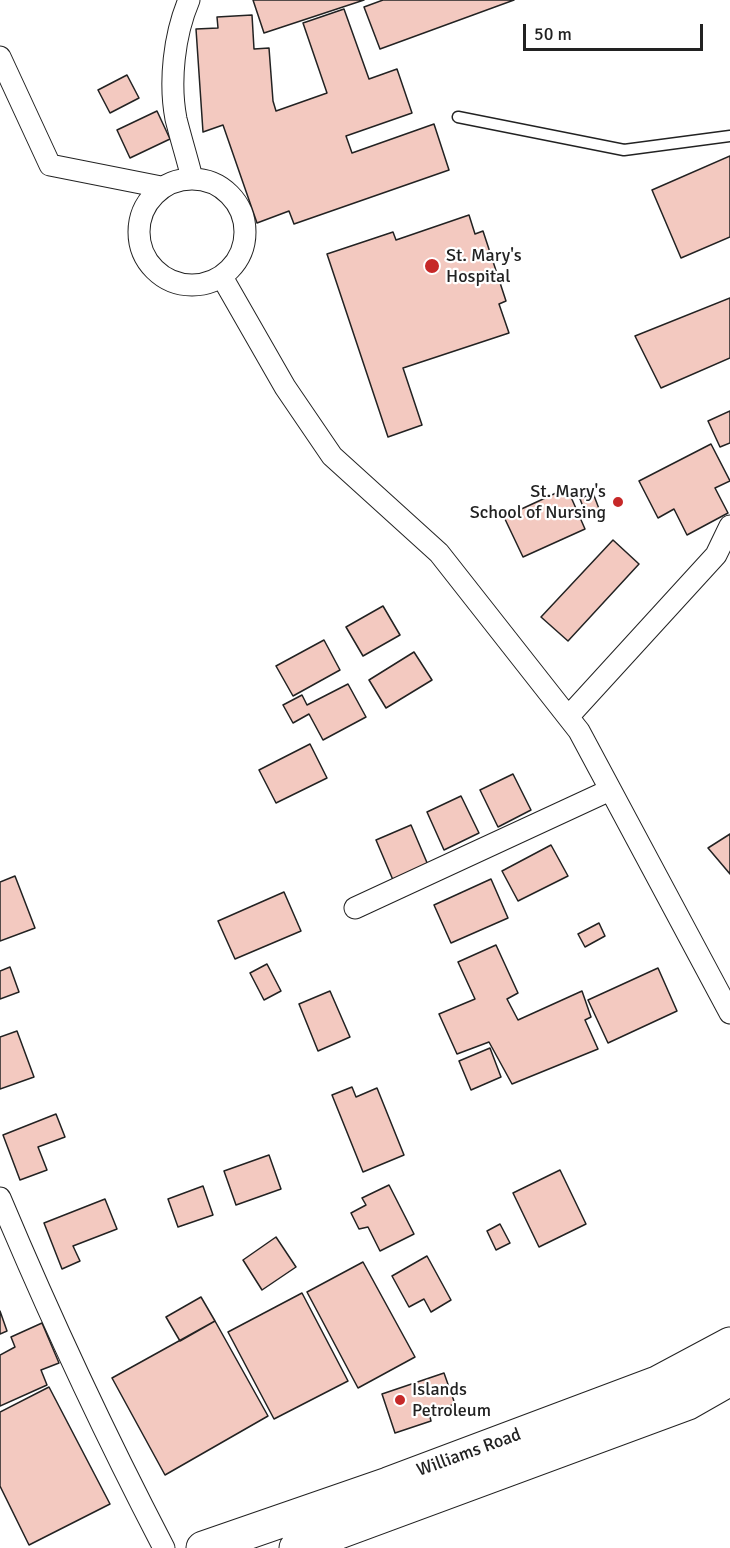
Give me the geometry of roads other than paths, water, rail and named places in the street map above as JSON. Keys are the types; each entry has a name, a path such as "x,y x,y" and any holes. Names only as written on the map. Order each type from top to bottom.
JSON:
{"main road":[{"name":"Williams Road","path":"203,1548 388,1484 657,1383 730,1344"},
{"name":"Williams Road","path":"296,1548 688,1402 730,1379"}],"street":[{"path":"189,0 181,19 173,67 176,117 192,178"},
{"path":"0,57 50,165 162,187 192,178 219,185 244,216 243,252 230,271 222,277 194,287 163,279 140,251 141,211 162,187"},
{"path":"222,277 285,387 332,456 439,553 579,731 730,1013"},
{"path":"568,717 716,555 730,526"},
{"path":"355,908 610,790"},
{"path":"0,1198 82,1385 164,1548"}],"lane":[{"path":"458,117 624,150 730,136"}],"place":[{"name":"St. Mary's Hospital","path":"432,266"},
{"name":"St. Mary's School of Nursing","path":"618,502"},
{"name":"Islands Petroleum","path":"400,1400"}]}
